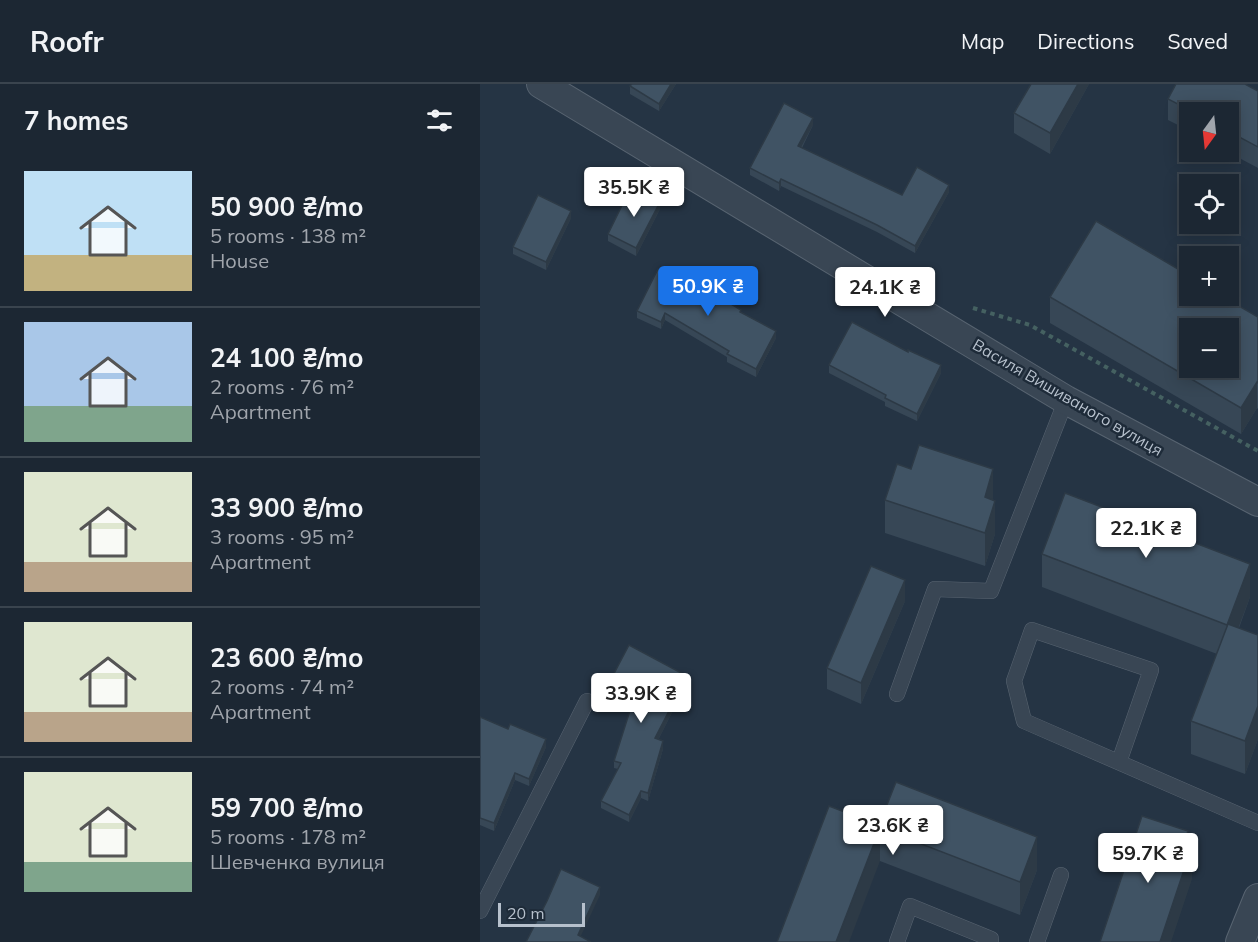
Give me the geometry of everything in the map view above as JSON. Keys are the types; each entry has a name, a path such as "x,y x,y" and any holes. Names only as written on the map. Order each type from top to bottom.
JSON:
{"street":[{"name":"Василя Вишиваного вулиця","path":"541,84 1066,400 1258,502"},
{"path":"1240,942 1258,898"}],"lane":[{"path":"897,694 935,589 991,591 1066,400"},
{"path":"1119,762 1151,670 1032,630 1014,681 1024,721 1258,823"},
{"path":"480,911 587,701"},
{"path":"1037,942 1061,875"},
{"path":"897,942 910,906 991,939 991,942"}],"path":[{"path":"967,306 1030,325 1258,451"}],"building":[{"path":"632,84 671,84 659,104 630,86"},
{"path":"1031,84 1078,84 1050,133 1014,113"},
{"path":"1176,84 1245,84 1258,91 1258,147 1239,137 1239,102 1179,102 1179,105 1168,99"},
{"path":"784,103 813,118 798,146 902,195 917,167 949,185 915,246 781,179 779,183 750,168"},
{"path":"631,187 660,202 636,248 608,234"},
{"path":"538,195 571,211 546,262 513,247"},
{"path":"1096,221 1179,270 1179,306 1239,306 1258,317 1258,383 1241,408 1189,378 1239,378 1239,318 1179,318 1179,372 1050,297"},
{"path":"658,269 709,294 710,291 741,310 740,312 776,331 756,369 727,354 729,351 665,313 661,322 637,311"},
{"path":"852,322 908,352 908,350 941,365 917,414 829,365"},
{"path":"919,445 993,469 985,497 995,501 985,533 885,500 897,464 911,469"},
{"path":"1065,493 1250,564 1227,625 1042,554"},
{"path":"871,566 905,580 861,683 827,668"},
{"path":"1228,624 1258,635 1258,706 1245,741 1191,721"},
{"path":"629,645 687,676 655,738 663,741 648,793 641,791 629,815 601,801 621,763 614,761 634,698 608,685"},
{"path":"480,717 508,729 510,724 546,739 529,779 515,773 494,823 480,818"},
{"path":"896,782 1037,837 1020,882 880,828 836,942 777,942 829,806 879,825"},
{"path":"1142,816 1188,831 1184,843 1192,846 1160,942 1100,942"},
{"path":"561,869 600,887 578,935 591,942 526,942 547,901"}]}
